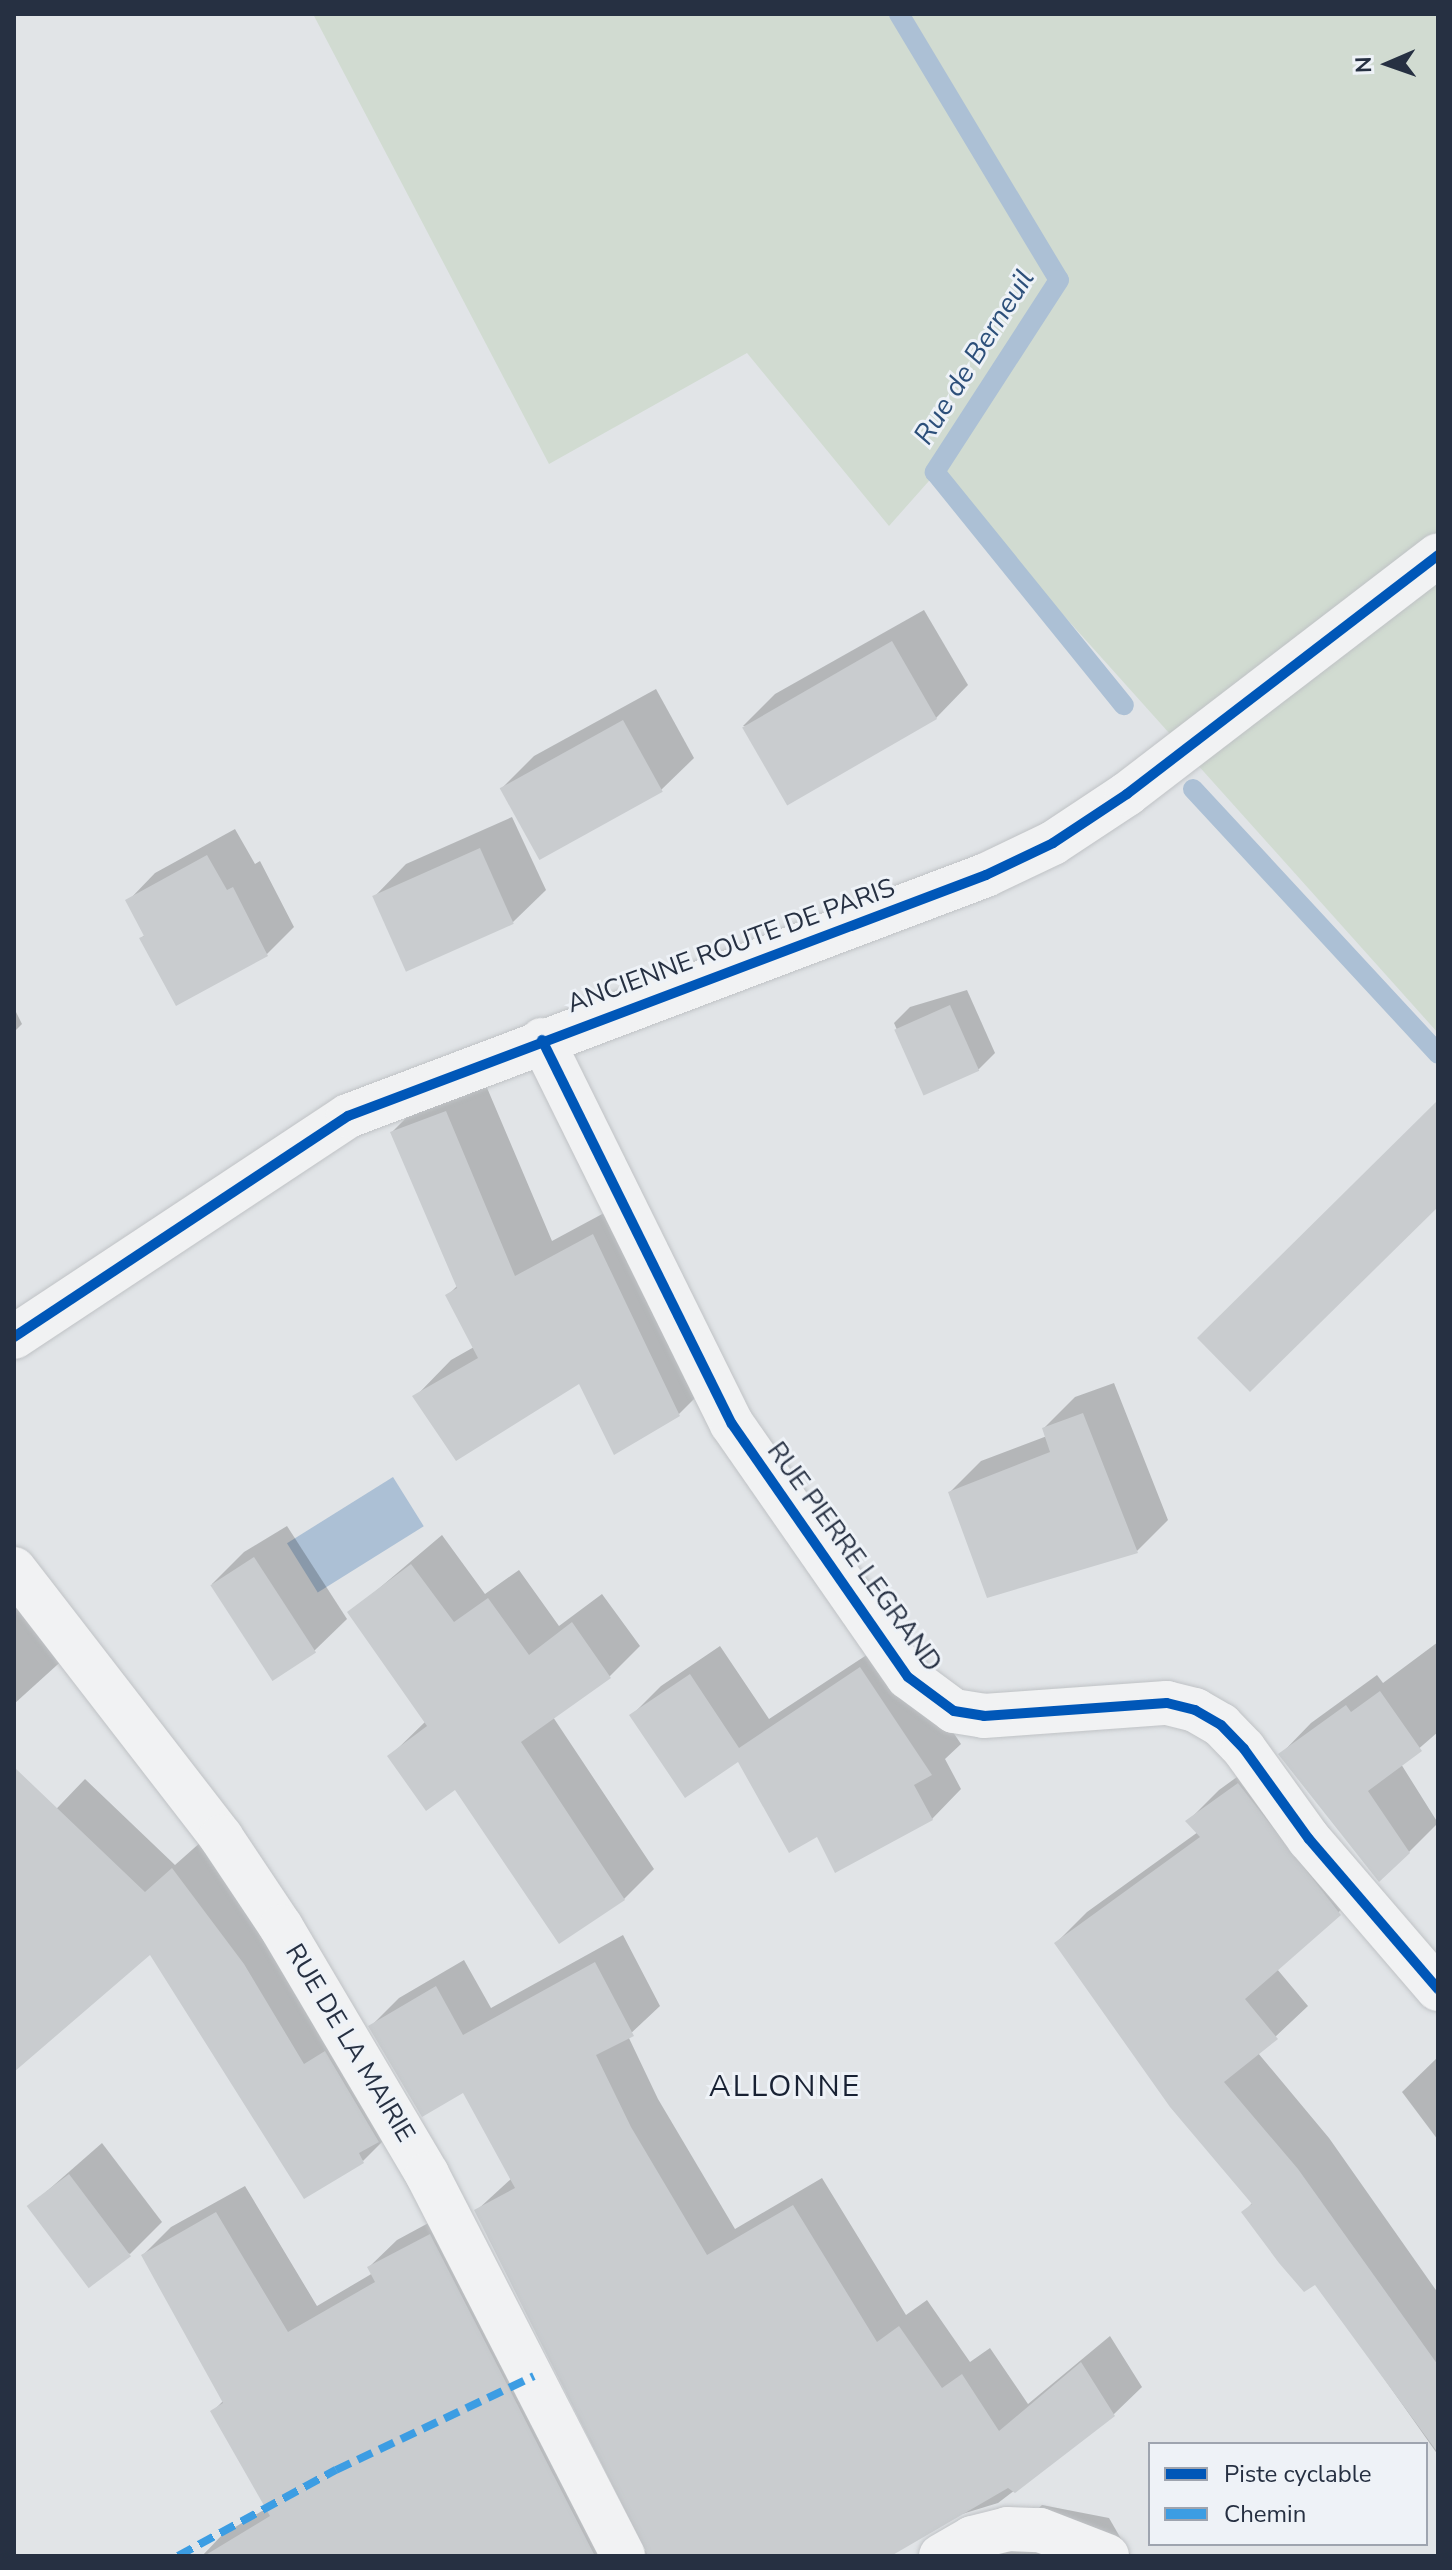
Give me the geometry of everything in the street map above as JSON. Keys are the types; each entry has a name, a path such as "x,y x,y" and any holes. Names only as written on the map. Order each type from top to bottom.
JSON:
{"street":[{"name":"ANCIENNE ROUTE DE PARIS","path":"14,1337 348,1116 542,1040 986,875 1053,843 1127,794 1438,555"},
{"name":"RUE PIERRE LEGRAND","path":"542,1040 732,1424 908,1677 954,1711 984,1716 1167,1703 1195,1710 1221,1725 1244,1749 1309,1839 1438,1989"},
{"name":"RUE DE LA MAIRIE","path":"14,1569 221,1837 281,1927 435,2188 623,2556"},
{"path":"941,2556 972,2538 1018,2529 1077,2540 1107,2556"}],"shaded area":[{"path":"313,14 1438,14 1438,1033 936,473 889,526 747,353 549,464"}],"water":[{"path":"393,1477 424,1526 318,1592 287,1543"}],"building":[{"path":"892,641 937,719 787,805 742,728"},
{"path":"623,720 663,792 539,860 500,788"},
{"path":"480,848 514,924 406,972 372,896"},
{"path":"207,855 227,890 233,887 268,956 176,1006 139,938 144,936 125,900"},
{"path":"950,1005 979,1071 924,1096 894,1030"},
{"path":"1438,1100 1438,1207 1250,1392 1197,1338"},
{"path":"446,1111 515,1276 593,1234 680,1416 614,1455 579,1384 456,1461 412,1396 478,1358 445,1295 457,1288 390,1132"},
{"path":"1083,1413 1138,1553 987,1598 948,1492 1050,1452 1042,1428"},
{"path":"254,1557 316,1653 272,1681 210,1585"},
{"path":"411,1564 454,1622 488,1598 529,1655 572,1622 611,1678 521,1742 625,1900 559,1944 455,1790 426,1811 387,1756 427,1726 347,1612"},
{"path":"860,1667 932,1775 914,1785 933,1820 835,1873 817,1837 789,1853 738,1762 685,1798 629,1715 690,1674 739,1748"},
{"path":"1380,1691 1422,1751 1368,1791 1410,1853 1379,1882 1278,1754 1346,1705 1351,1712"},
{"path":"14,1767 145,1892 172,1868 244,1964 304,2064 325,2051 379,2142 359,2153 364,2163 304,2199 150,1955 14,2072"},
{"path":"1238,1783 1341,1915 1245,1999 1278,2039 1224,2082 1298,2169 1438,2365 1438,2453 1315,2285 1304,2292 1279,2263 1241,2212 1252,2204 1170,2107 1054,1943 1200,1837 1185,1821"},
{"path":"595,1962 634,2036 596,2055 631,2127 707,2255 793,2205 877,2342 899,2326 942,2388 962,2374 999,2431 1081,2362 1115,2416 1015,2493 1008,2488 891,2556 648,2556 474,2210 515,2188 463,2093 422,2117 368,2026 436,1986 463,2035"},
{"path":"69,2174 131,2256 89,2288 27,2206"},
{"path":"216,2212 288,2332 375,2282 367,2267 430,2234 595,2556 204,2556 270,2516 210,2411 223,2403 141,2255"}],"waterway":[{"name":"Rue de Berneuil","path":"899,14 1059,280 935,472 1124,705"},
{"name":"Rue de Berneuil","path":"1193,789 1438,1054"}],"marked path":[{"path":"178,2556 336,2470 534,2376"}],"cycle path":[{"path":"14,1337 348,1116 986,875 1053,843 1127,794 1438,555"},
{"path":"542,1040 732,1424 908,1677 954,1711 984,1716 1167,1703 1195,1710 1221,1725 1244,1749 1309,1839 1438,1989"}],"district":[{"name":"ALLONNE","path":"785,2087"}]}
